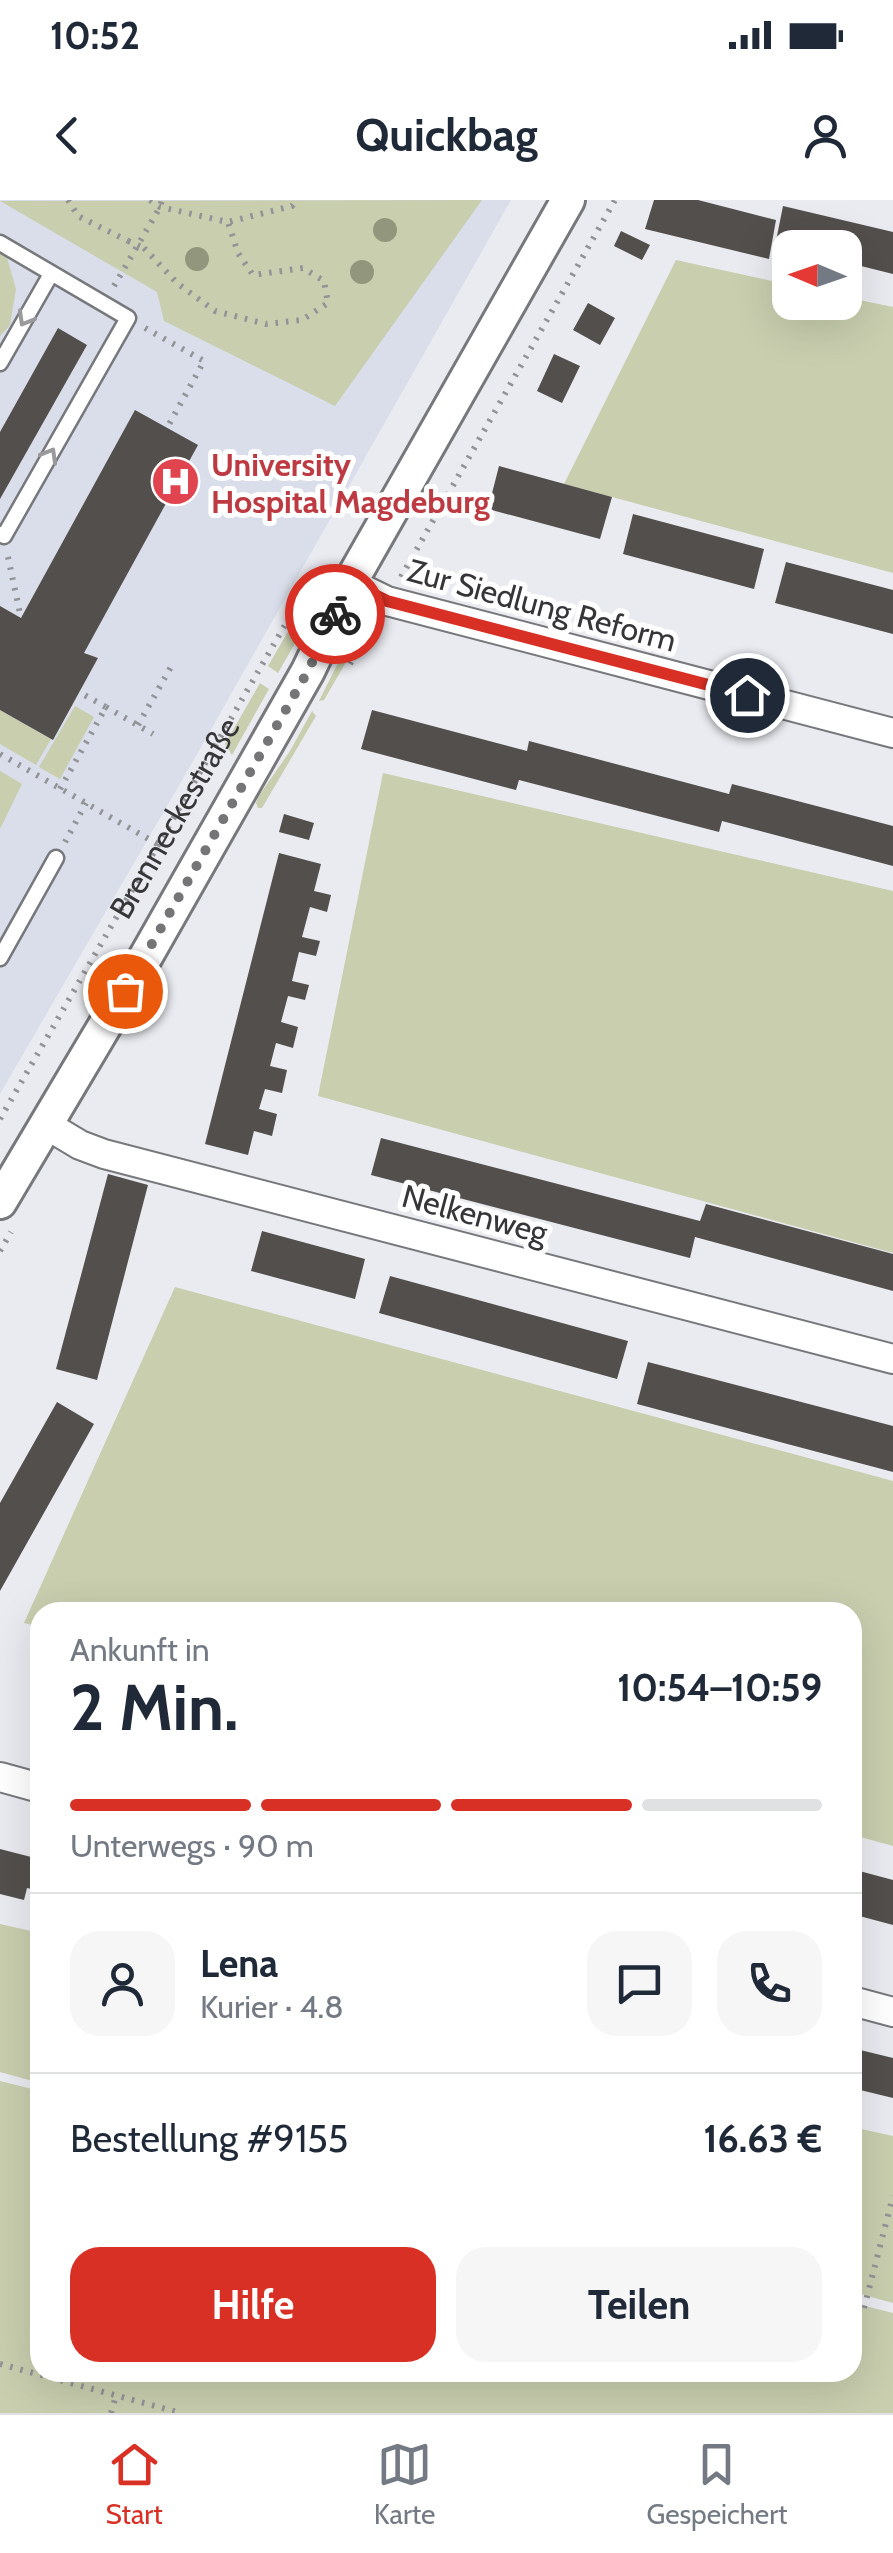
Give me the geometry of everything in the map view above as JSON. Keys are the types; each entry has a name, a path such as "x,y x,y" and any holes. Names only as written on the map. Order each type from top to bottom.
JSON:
{"street":[{"name":"Brenneckestraße","path":"0,1202 145,958 308,671 350,583 568,200"},
{"name":"Zur Siedlung Reform","path":"350,583 387,601 893,733"},
{"name":"Nelkenweg","path":"45,1124 104,1154 893,1358"},
{"path":"0,1777 30,1785"},
{"path":"862,2004 893,2012"}],"lane":[{"path":"0,242 128,318 2,535"},
{"path":"0,363 50,274"},
{"path":"0,958 56,858"}],"path":[{"path":"68,200 78,216 144,248 176,283 215,311 266,324 302,320 328,303 324,280 303,268 253,275 238,253 228,222"},
{"path":"150,200 228,222 292,206 297,200"},
{"path":"103,304 161,204"},
{"path":"167,428 204,361 168,341"},
{"path":"2,535 21,618"},
{"path":"138,725 172,665"},
{"name":"Brenneckestraße","path":"0,1119 257,674"},
{"path":"80,692 153,734"},
{"path":"60,788 106,707"},
{"path":"0,754 158,846"},
{"path":"56,858 86,803"},
{"path":"864,2308 893,2196"},
{"path":"0,2364 30,2372"},
{"path":"65,2382 182,2413"},
{"path":"111,2413 116,2396"}],"shaded area":[{"name":"University Hospital Magdeburg","path":"0,200 511,200 0,1094"}],"green space":[{"path":"482,200 335,406 164,321 157,292 0,201"},
{"path":"0,252 6,254 16,289 10,325 0,336"},
{"path":"676,260 772,281 772,320 862,320 862,301 893,307 893,573 564,484"},
{"path":"318,603 278,673 268,666 304,604"},
{"path":"370,621 324,700 319,701 354,631"},
{"path":"260,683 269,689 232,755 225,744"},
{"path":"75,706 94,717 60,779 39,767"},
{"path":"0,710 51,739 36,765 0,744"},
{"path":"312,711 316,716 262,808 258,808 258,797"},
{"path":"0,771 22,784 0,829"},
{"path":"383,773 893,891 893,1253 318,1096"},
{"path":"175,1287 893,1481 893,1846 862,1837 862,1602 33,1602"},
{"path":"0,1924 30,1931 30,2080 0,2072"},
{"path":"0,2081 30,2088 30,2382 862,2382 862,2305 893,2313 893,2413 0,2413"},
{"path":"862,2129 893,2136 893,2303 862,2294"}],"building":[{"path":"654,200 698,200 776,220 769,259 645,229"},
{"path":"783,206 893,232 893,274 862,266 862,230 778,230"},
{"path":"621,231 650,245 642,260 614,246"},
{"path":"588,303 615,318 600,345 573,330"},
{"path":"58,328 87,345 0,499 0,432"},
{"path":"554,354 580,366 562,403 537,391"},
{"path":"135,410 198,445 84,653 98,658 53,740 0,710 0,606 21,618"},
{"path":"499,466 612,497 600,539 488,509"},
{"path":"633,514 764,549 754,589 623,554"},
{"path":"786,562 893,590 893,634 775,603"},
{"path":"372,710 527,751 529,741 729,794 732,784 893,826 893,866 722,821 719,832 519,780 516,790 361,749"},
{"path":"284,814 314,823 309,840 279,832"},
{"path":"279,853 321,864 314,891 331,895 327,912 310,907 302,937 320,941 316,956 299,952 292,981 309,985 305,1000 288,996 281,1022 298,1027 293,1048 276,1043 270,1066 287,1070 282,1093 265,1089 259,1109 277,1114 272,1136 254,1131 248,1155 205,1144"},
{"path":"381,1138 700,1221 706,1204 893,1254 893,1291 695,1237 690,1258 371,1175"},
{"path":"108,1174 148,1185 97,1380 56,1369"},
{"path":"262,1231 365,1259 355,1299 251,1271"},
{"path":"390,1276 628,1341 617,1379 379,1313"},
{"path":"648,1362 893,1426 893,1472 637,1404"},
{"path":"57,1402 94,1424 0,1591 0,1503"},
{"path":"0,1849 30,1857 30,1889 24,1900 0,1894"},
{"path":"862,1872 893,1880 893,1925 862,1917"},
{"path":"862,2050 893,2058 893,2098 862,2090"}],"way so far":[{"path":"125,991 308,671 335,614"}],"place":[{"name":"University Hospital Magdeburg","path":"176,482"}],"route":[{"path":"335,614 350,583 387,601 747,695"}]}
